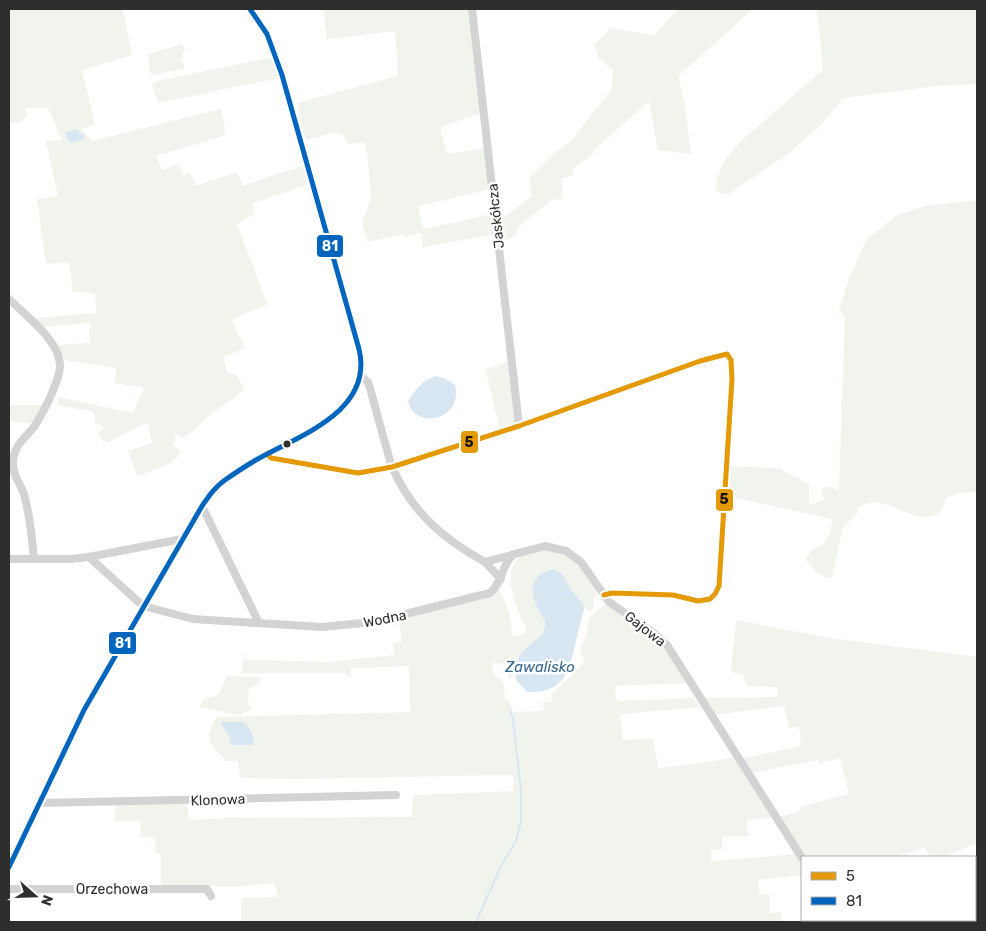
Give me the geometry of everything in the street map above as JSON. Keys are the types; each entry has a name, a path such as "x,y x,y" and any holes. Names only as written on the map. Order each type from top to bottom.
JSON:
{"street":[{"path":"9,867 84,710 202,506 225,480 267,454 300,437 336,413 349,400 361,376 362,361 359,348 282,74 267,34 250,9"},
{"name":"Jaskółcza","path":"472,9 519,425"},
{"path":"9,299 47,336 58,355 60,363 60,369 42,414 33,428 19,442 15,449 13,462 13,470 26,503 34,559"},
{"path":"267,454 271,458 358,473 392,467 726,354 730,358 731,389 719,586 717,590 710,599 698,601 673,595 612,593 604,595"},
{"path":"361,376 368,382 392,467 404,489 424,517 438,531 485,562 501,578"},
{"path":"202,506 259,623"},
{"path":"9,559 71,559 89,557 182,539"},
{"name":"Gajowa","path":"485,562 545,546 566,551 581,562 609,602 654,633 667,645 801,856"},
{"name":"Wodna","path":"143,606 193,620 322,626 373,622 490,593 496,588 507,561 513,555"},
{"path":"89,557 143,606"},
{"name":"Klonowa","path":"39,803 396,795"},
{"name":"Orzechowa","path":"9,889 207,889 211,896"}],"shaded area":[{"path":"9,9 123,9 132,55 82,70 95,124 81,129 92,141 221,109 226,135 156,156 162,170 179,164 183,176 189,171 196,186 237,172 243,186 305,166 309,184 252,203 255,213 237,224 267,304 231,320 245,348 223,357 228,374 236,374 244,390 183,438 174,433 176,439 173,445 181,452 170,464 137,476 128,451 152,443 148,425 145,423 107,443 98,434 104,427 95,423 94,412 58,405 58,397 133,413 144,388 115,383 116,368 64,360 56,345 90,343 90,323 43,327 33,318 96,313 95,293 73,292 69,262 46,264 37,199 58,196 46,141 62,140 48,108 25,108 27,115 21,122 9,124"},
{"path":"323,9 468,9 481,113 440,127 447,154 487,148 490,189 418,206 423,229 493,214 496,234 423,247 421,233 404,237 404,234 367,242 362,222 371,199 365,142 349,144 342,134 336,132 306,140 297,103 397,76 395,31 327,39"},
{"path":"678,9 753,9 678,76 685,106 691,154 658,150 649,101 595,149 591,156 573,168 573,175 561,179 563,198 550,201 519,226 516,236 500,242 497,223 532,196 529,179 556,152 571,141 612,89 613,70 598,57 594,45 611,28 654,35"},
{"path":"817,9 977,9 977,84 936,86 843,98 821,125 785,156 728,194 720,193 716,189 723,163 741,141 823,70"},
{"path":"182,44 185,50 180,59 184,69 153,75 150,73 148,54"},
{"path":"273,57 278,78 158,103 152,84 158,81"},
{"path":"977,200 977,492 957,493 945,499 941,510 929,517 914,515 881,503 864,504 858,507 856,515 843,527 832,577 827,579 818,573 805,559 812,550 824,543 829,536 833,519 727,496 730,466 778,468 809,484 809,505 825,500 821,489 830,486 839,491 845,317 839,310 850,276 867,239 897,215 926,206"},
{"path":"510,361 517,424 500,431 486,370"},
{"path":"9,405 43,405 35,423 9,422"},
{"path":"550,550 566,555 584,572 598,593 593,599 594,604 591,611 588,611 562,574 554,569 543,634 517,657 515,674 508,680 508,671 504,663 496,664 492,661 494,675 502,681 505,690 504,697 511,705 513,712 544,711 543,702 552,702 551,694 583,663 584,658 580,651 589,619 609,602 654,633 691,683 614,686 617,701 693,698 701,707 620,714 623,740 653,739 658,768 710,762 739,756 741,759 801,746 799,726 789,728 784,706 712,715 700,698 778,697 777,687 747,686 743,675 731,672 736,620 829,638 977,657 977,843 946,856 930,856 925,847 899,856 801,856 801,875 758,880 759,894 769,894 770,913 781,912 782,922 242,922 242,898 278,897 274,883 242,886 161,886 161,854 155,852 155,837 140,837 141,821 115,821 115,802 187,801 189,820 412,817 413,795 514,791 513,775 296,779 240,778 238,761 225,761 209,737 212,725 217,717 410,712 409,666 351,668 350,682 349,676 344,673 242,673 244,649 244,660 329,662 394,655 393,643 402,642 398,617 483,599 499,589 508,612 512,636 521,635 527,629 512,593 511,573 519,558 530,553","holes":["236,722 250,727 255,739 249,743 237,745 231,744 229,741 230,737 221,725","840,758 849,794 800,807 799,812 776,817 750,773 818,760 818,764","776,817 799,854 711,861 711,850 722,849 722,837 749,836 746,820"]},
{"path":"227,676 260,677 260,684 249,689 248,702 252,709 238,715 199,707 203,700 219,694"}],"water":[{"path":"78,130 80,134 84,135 84,139 70,143 65,133"},
{"path":"436,376 444,378 455,385 456,397 446,413 428,418 419,416 412,410 408,401 420,386"},
{"name":"Zawalisko","path":"554,569 562,574 573,592 585,606 569,668 564,676 559,683 551,688 527,692 516,680 516,664 526,648 543,634 545,623 536,603 533,584 540,575"},
{"path":"222,722 243,722 251,731 254,743 251,745 231,745 230,737 221,725"}],"waterway":[{"path":"476,922 502,864 516,841 521,821 521,791 513,719 510,710"}],"transit line":[{"name":"81","path":"9,867 84,710 207,499 221,483 240,470 334,415 347,402 356,387 361,369 359,349 282,75 267,34 250,9"},
{"name":"5","path":"267,454 271,458 358,473 392,467 519,426 700,361 727,354 731,360 732,379 719,586 715,594 710,599 698,601 673,595 612,593 604,595"}]}
